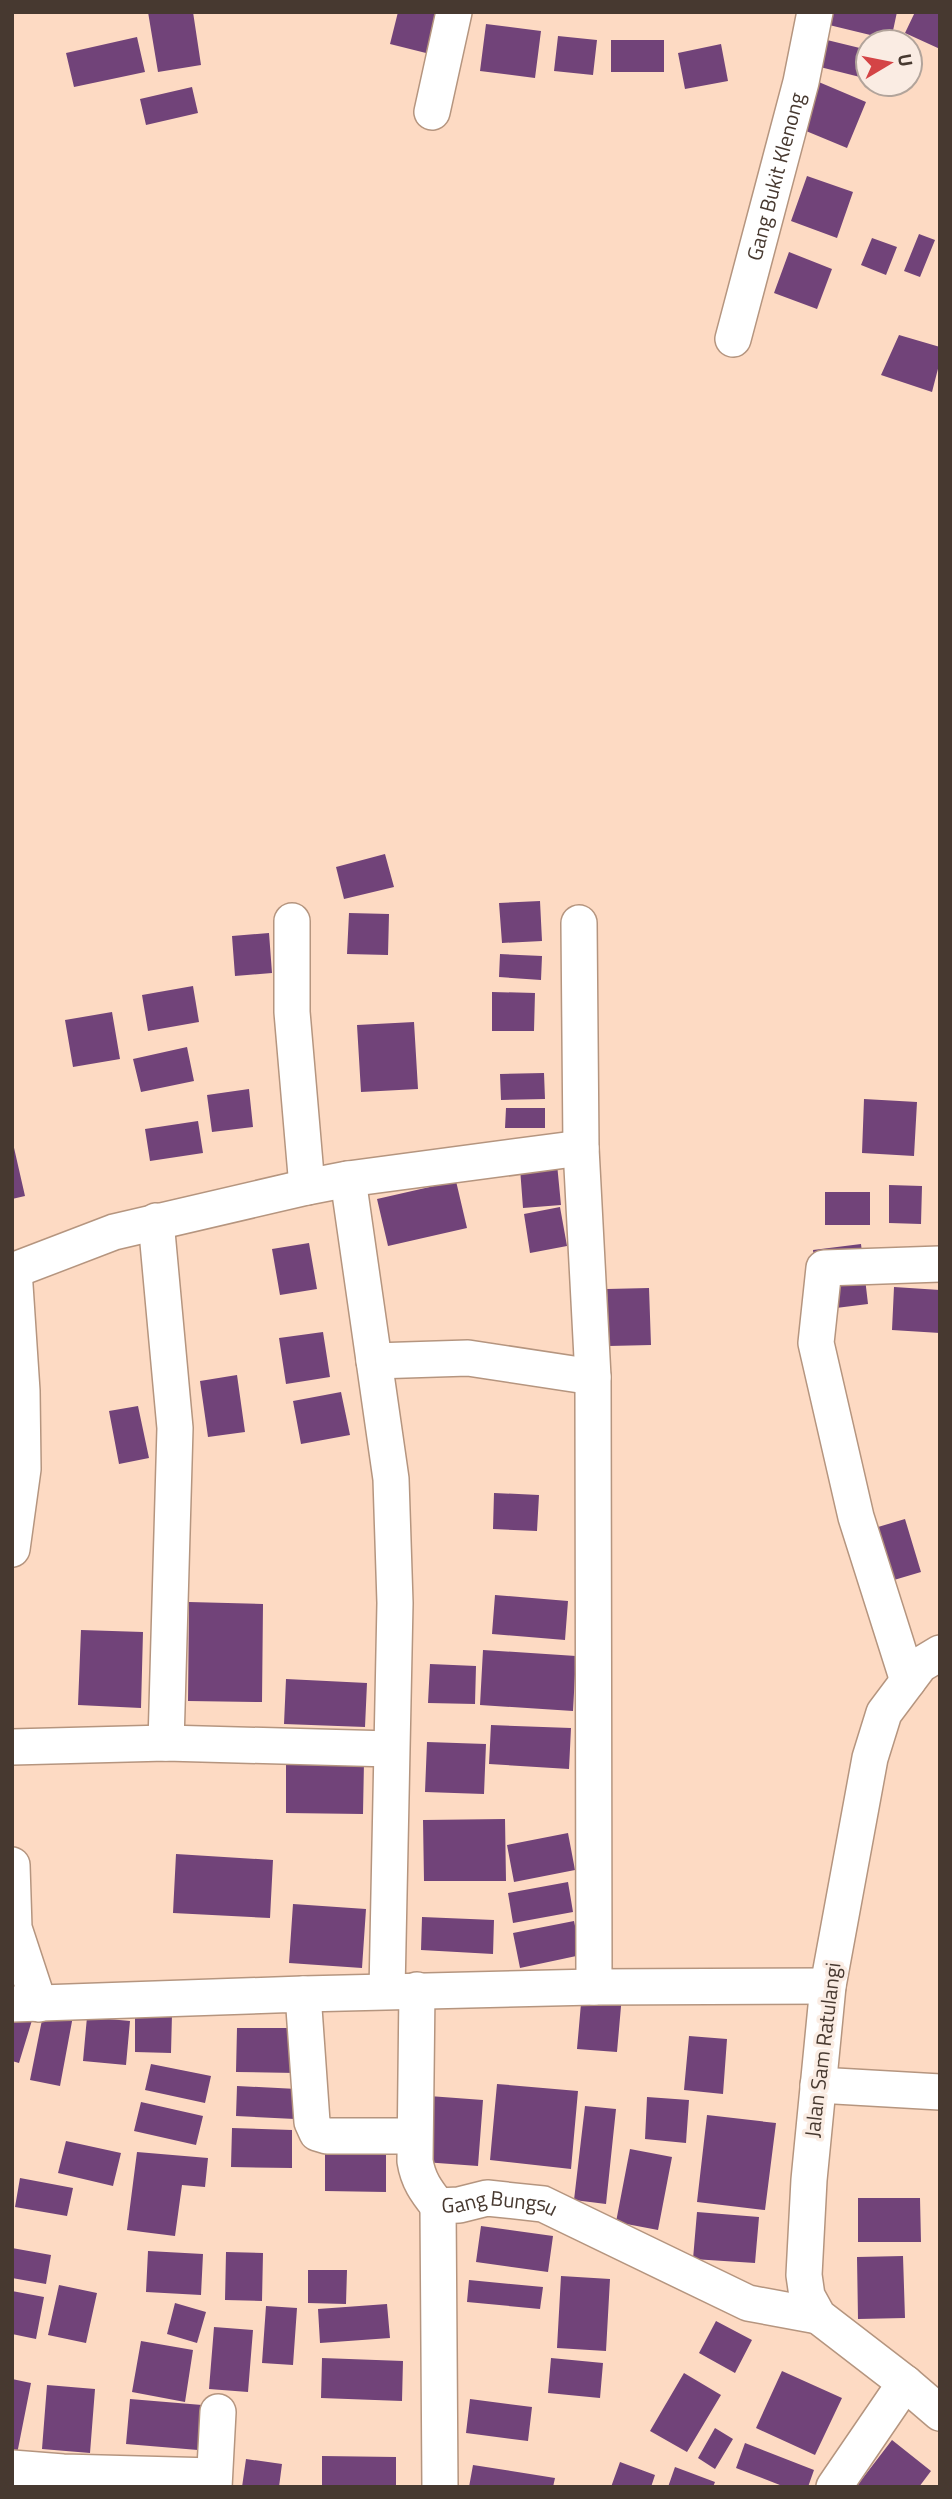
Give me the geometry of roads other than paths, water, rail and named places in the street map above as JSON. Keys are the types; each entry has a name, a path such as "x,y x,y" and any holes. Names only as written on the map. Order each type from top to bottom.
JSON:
{"street":[{"path":"432,112 454,12"},
{"name":"Gang Bukit Klenong","path":"733,339 801,82 815,12"},
{"path":"292,921 292,1012 307,1187"},
{"path":"579,922 581,1148 593,1377 594,1987"},
{"path":"12,1549 23,1469 22,1391 13,1270 114,1232 307,1187 581,1148"},
{"path":"348,1180 391,1479 396,1603 391,1749 402,1990 417,2175 423,2188 438,2206"},
{"path":"156,1221 175,1429 166,1743"},
{"path":"908,1681 856,1517 816,1343 824,1268 940,1264"},
{"path":"374,1361 468,1358 593,1377"},
{"name":"Jalan Sam Ratulangi","path":"818,2316 807,2296 804,2275 809,2180 828,1986 870,1758 884,1713 920,1665 940,1653"},
{"path":"12,1747 166,1743 391,1749"},
{"path":"12,1865 13,1930 26,2004 402,1990 828,1986"},
{"path":"303,1994 312,2122 317,2133 327,2136 414,2136"},
{"path":"818,2085 940,2092"},
{"name":"Gang Bungsu","path":"440,2487 438,2206 459,2205 487,2198 542,2204 747,2303 818,2316"},
{"path":"818,2316 940,2413"},
{"path":"834,2487 905,2383"},
{"path":"12,2468 63,2479 214,2482 218,2412"}]}
